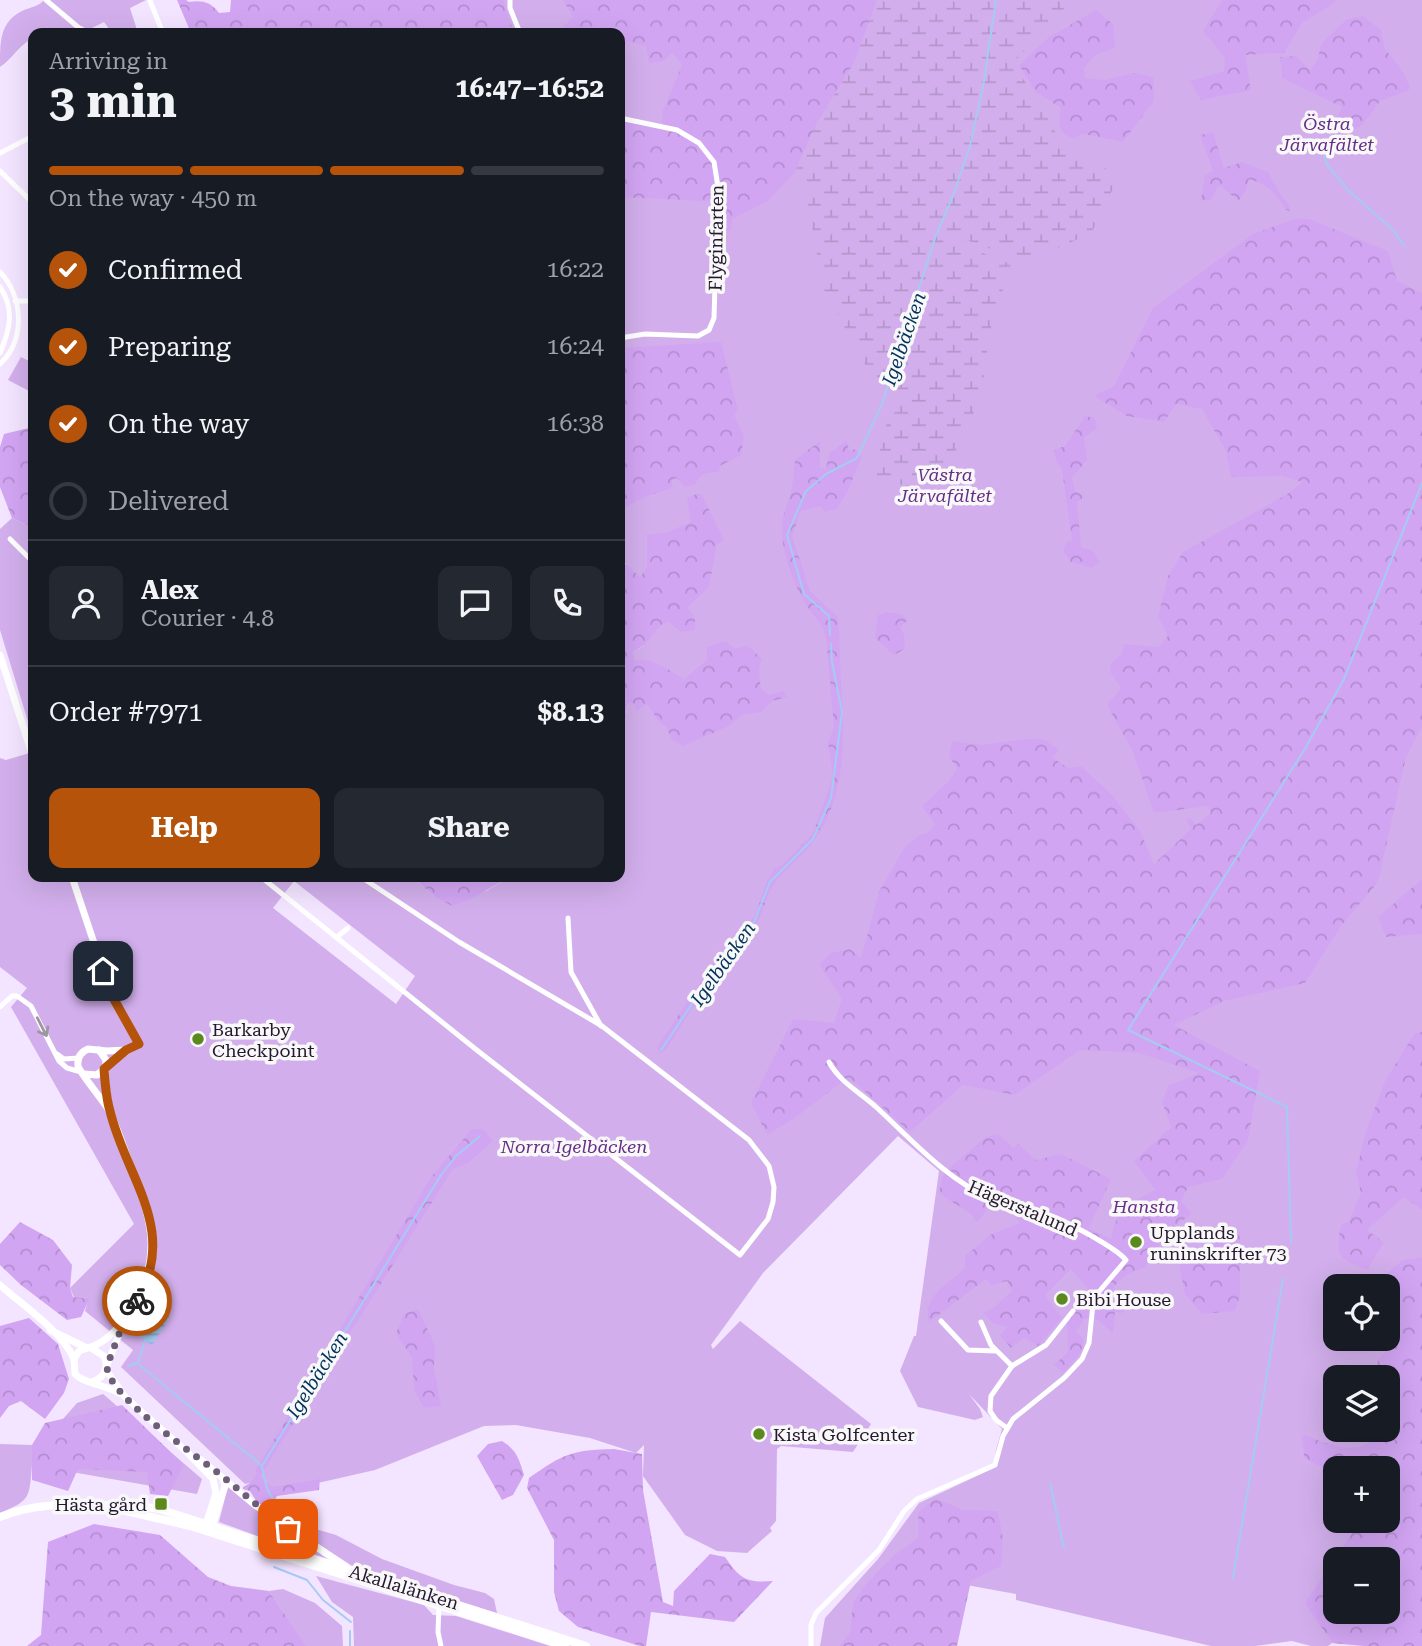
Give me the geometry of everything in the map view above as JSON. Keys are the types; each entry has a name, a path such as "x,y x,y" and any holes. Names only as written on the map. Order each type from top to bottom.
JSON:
{"main road":[{"name":"Akallalänken","path":"0,1517 57,1503 99,1505 209,1528 353,1572 565,1646"},
{"name":"Akallalänken","path":"209,1528 586,1646"}],"street":[{"path":"46,0 79,28"},
{"path":"510,0 510,8 518,28"},
{"path":"150,1 161,28"},
{"name":"Flyginfarten","path":"625,119 677,130 699,143 714,162 718,187 714,318 709,330 698,336 645,334 625,337"},
{"path":"0,153 28,139"},
{"path":"0,171 28,198"},
{"path":"0,272 11,286 17,301 18,331 0,364"},
{"path":"0,287 9,302 10,324 0,353"},
{"path":"9,302 28,301"},
{"path":"10,539 28,557"},
{"path":"0,655 28,742"},
{"path":"0,1007 12,996 18,996 31,1006 59,1061 67,1068 93,1076 126,1050 139,1044 111,994 74,882"},
{"path":"267,882 478,1051 740,1255 768,1219 773,1202 774,1187 769,1166 748,1140 602,1026 458,942 368,882"},
{"path":"568,918 571,972 602,1026"},
{"path":"337,937 348,928"},
{"path":"57,1054 64,1059 79,1058 88,1049 126,1050"},
{"path":"98,1050 106,1060 104,1069 110,1112"},
{"path":"79,1058 81,1072 97,1090 110,1112 148,1209 152,1228 149,1270 140,1295 124,1321 106,1368 101,1377 93,1382"},
{"name":"Hägerstalund","path":"811,1646 814,1616 879,1550 908,1507 917,1499 995,1465 1007,1428 1020,1412 1078,1365 1089,1343 1092,1310 1097,1294 1126,1260 1113,1249 1055,1218 1015,1209 989,1198 950,1175 841,1079 829,1062"},
{"path":"0,1284 70,1350 74,1359"},
{"path":"1007,1428 996,1420 989,1406 991,1396 1012,1366 1046,1345 1073,1311"},
{"path":"124,1321 105,1339 79,1351 74,1359 73,1369 78,1378 108,1387 125,1398 187,1452 288,1529 353,1572"},
{"path":"941,1321 968,1350 996,1352"},
{"path":"981,1322 996,1352 1012,1366"},
{"path":"50,1330 104,1356 106,1368 125,1398"},
{"path":"187,1452 216,1483 209,1528"},
{"path":"209,1528 225,1486 223,1478"},
{"path":"439,1601 438,1632 441,1646"}],"green space":[{"path":"44,0 146,0 130,8 136,28 108,28 104,22 92,28 28,28 28,41 0,67 1,40 6,26 16,14"},
{"path":"177,0 206,3 219,13 230,12 231,0 503,0 512,28 189,28"},
{"path":"421,0 1422,0 1422,1646 1328,1624 1400,1624 1400,1547 1323,1547 1323,1623 1319,1622 1332,1643 1328,1646 1311,1646 1292,1641 1255,1646 1211,1646 1016,1600 1016,1594 961,1584 947,1646 820,1646 825,1618 878,1559 919,1503 994,1468 1002,1429 969,1394 983,1417 975,1420 918,1407 900,1371 916,1336 939,1171 898,1136 763,1273 711,1345 713,1349 740,1321 871,1424 853,1452 781,1446 777,1449 776,1521 770,1528 772,1531 747,1553 717,1551 685,1535 643,1476 644,1445 636,1453 590,1438 516,1425 484,1426 375,1470 265,1495 250,1483 245,1484 121,1367 133,1350 85,1311 89,1298 74,1297 70,1288 134,1224 11,1007 27,988 0,967 0,758 6,760 28,753 28,882 293,882 273,908 396,1004 415,976 295,882 418,882 435,897 486,891 501,882 625,882 625,719 628,704 633,702 635,708 633,653 644,645 625,563 625,28 430,28"},
{"path":"563,0 877,0 854,63 816,125 795,172 768,201 732,219 731,230 727,230 725,219 721,218 720,202 625,197 625,122 662,127 663,110 682,65 672,53 664,61 649,63 646,46 625,42 625,28 562,28 573,17"},
{"path":"877,0 1072,0 1013,63 1061,143 1119,176 1092,232 1062,246 1041,254 1019,256 963,239 967,247 1011,264 989,334 982,395 950,463 907,486 876,479 893,392 878,388 823,288 806,193 808,182 795,172 816,125 854,63"},
{"path":"1222,0 1336,0 1302,23 1284,53 1245,55 1251,90 1201,100 1190,81 1224,71 1225,58 1203,31"},
{"path":"1096,10 1113,24 1115,48 1095,55 1084,68 1085,78 1104,80 1134,73 1153,77 1154,101 1123,142 1083,134 1072,139 1067,136 1060,126 1061,108 1036,92 1019,65 1049,37"},
{"path":"1363,16 1381,30 1385,49 1410,86 1408,91 1380,101 1363,124 1329,145 1332,128 1342,107 1282,78 1280,57 1296,56 1310,70 1318,59 1321,44 1347,19"},
{"path":"1213,132 1224,168 1242,162 1268,172 1290,206 1290,211 1286,210 1271,190 1249,179 1239,201 1219,185 1210,201 1201,200 1205,175 1213,171 1200,135"},
{"name":"Hansta","path":"1297,218 1309,219 1388,251 1397,281 1422,293 1422,727 1406,757 1378,882 1341,926 1305,983 1224,1001 1174,1025 1260,1071 1248,1141 1222,1179 1188,1187 1181,1201 1192,1214 1163,1234 1156,1253 1149,1254 1146,1267 1122,1278 1113,1288 1110,1302 1126,1304 1124,1313 1115,1312 1113,1333 1095,1318 1084,1319 1076,1332 1084,1339 1081,1352 1064,1373 1054,1365 1068,1352 1067,1320 1089,1290 1071,1269 1045,1295 1062,1318 1038,1346 1024,1338 1011,1348 1000,1336 1007,1327 994,1324 983,1313 1012,1291 1007,1281 991,1285 986,1279 929,1322 929,1305 938,1291 965,1268 965,1256 990,1235 1020,1223 998,1194 978,1222 939,1192 943,1175 986,1137 998,1134 1014,1148 1018,1144 1036,1160 1061,1154 1111,1179 1089,1228 1111,1239 1120,1213 1137,1199 1155,1190 1134,1161 1171,1127 1162,1102 1168,1086 1199,1073 1139,1053 1080,1050 1015,1095 963,1085 910,1132 853,1081 842,1082 767,1135 751,1103 793,1019 834,1023 842,998 819,965 830,953 850,949 861,958 879,892 904,848 919,835 928,833 935,825 922,806 950,780 957,768 949,757 952,741 982,745 1043,739 1059,749 1053,758 1068,768 1081,766 1112,795 1140,831 1154,864 1191,829 1186,820 1191,818 1196,825 1211,813 1208,806 1154,813 1133,752 1107,705 1121,688 1110,672 1111,663 1122,653 1124,644 1158,647 1168,636 1158,617 1168,576 1183,552 1286,495 1302,482 1283,476 1231,477 1226,451 1202,409 1176,404 1164,422 1127,416 1094,396 1114,386 1153,308 1253,234"},
{"path":"721,342 738,410 734,415 744,436 741,455 720,466 719,472 702,475 695,485 685,487 677,478 672,480 672,487 669,489 625,507 625,348"},
{"path":"21,357 28,360 28,390 8,380"},
{"path":"1085,416 1095,418 1097,428 1084,438 1087,460 1072,477 1075,491 1082,495 1082,499 1077,502 1081,547 1092,550 1100,562 1092,568 1071,562 1063,551 1067,542 1072,540 1062,470 1056,461 1054,450 1065,446"},
{"path":"28,428 28,526 12,518 0,487 0,447 4,434"},
{"path":"847,440 849,451 855,449 862,457 848,490 837,509 824,512 821,506 801,511 792,536 810,591 838,617 843,743 838,784 825,823 814,841 774,884 757,924 747,938 739,942 737,938 755,915 774,869 782,865 813,833 833,777 828,743 834,727 826,637 792,576 784,550 782,524 791,492 795,460 820,441 820,468 826,469 829,454"},
{"path":"699,493 702,495 724,540 717,544 709,587 687,608 695,617 695,630 681,632 669,622 661,625 644,645 633,653 635,660 654,662 684,679 707,660 707,647 726,641 735,649 747,645 762,659 759,670 761,689 769,695 783,691 787,697 772,701 762,712 742,715 729,726 683,746 672,740 666,726 660,723 647,704 636,711 633,703 628,704 625,719 625,564 640,577 647,568 647,534 665,533 691,522 687,498"},
{"path":"12,518 28,526 28,722 0,630 0,529"},
{"path":"886,612 901,614 908,620 900,627 904,635 905,649 894,655 875,638 878,615"},
{"path":"1422,879 1422,934 1386,937 1378,917"},
{"path":"418,882 501,882 452,906 435,897"},
{"path":"733,942 741,945 691,1010 666,1050 660,1053 657,1047 714,962"},
{"path":"1422,1032 1422,1210 1404,1197 1367,1230 1384,1242 1367,1270 1350,1263 1341,1255 1338,1244 1341,1225 1349,1221 1361,1193 1356,1172 1365,1134 1385,1081 1415,1033"},
{"path":"472,1129 483,1129 493,1141 468,1163 453,1169 260,1477 272,1487 320,1479 319,1490 277,1496 273,1503 283,1514 291,1515 289,1520 284,1520 257,1502 250,1491 243,1487 257,1474 255,1471 431,1177"},
{"path":"20,1222 53,1240 72,1265 70,1288 73,1297 90,1298 81,1317 67,1320 21,1285 0,1265 0,1244"},
{"path":"1240,1234 1240,1296 1235,1311 1202,1314 1185,1294 1178,1258"},
{"path":"1422,1257 1422,1646 1332,1643 1305,1603 1323,1576 1323,1624 1400,1624 1400,1547 1343,1547 1352,1533 1400,1533 1400,1456 1323,1456 1323,1467 1304,1458 1302,1434 1333,1445 1355,1448 1369,1442 1400,1442 1400,1365 1377,1365 1386,1351 1400,1351 1400,1274 1386,1274 1403,1260"},
{"path":"418,1309 435,1345 434,1367 441,1406 424,1408 414,1391 412,1358 396,1333 404,1314"},
{"path":"29,1318 58,1344 69,1379 64,1393 45,1419 21,1401 9,1406 0,1418 0,1326"},
{"path":"103,1394 202,1479 197,1494 32,1465 29,1491 23,1501 0,1513 0,1444 32,1445 32,1464 77,1403"},
{"path":"122,1405 184,1465 168,1496 150,1494 147,1472 78,1469 68,1491 32,1480 32,1445 45,1423"},
{"path":"502,1441 517,1455 524,1475 513,1495 502,1500 477,1456 488,1444"},
{"path":"614,1449 642,1454 643,1490 663,1602 673,1606 674,1591 710,1554 725,1557 744,1578 773,1581 734,1622 651,1612 646,1646 640,1646 578,1627 559,1611 554,1592 554,1540 527,1488 529,1478 568,1455"},
{"path":"228,1486 333,1561 306,1554 219,1522"},
{"path":"936,1498 963,1510 998,1511 1003,1539 1001,1566 971,1581 957,1646 839,1646 850,1633 853,1602 893,1556 919,1537 918,1512"},
{"path":"94,1524 160,1535 208,1577 231,1586 269,1591 306,1646 27,1646 41,1635 48,1542"},
{"path":"297,1530 319,1530 336,1535 382,1559 454,1585 485,1593 494,1599 497,1613 357,1569"},
{"path":"316,1576 424,1605 433,1615 456,1616 550,1646 354,1646 353,1617 332,1602"},
{"path":"283,1589 315,1603 342,1626 343,1646 305,1646 269,1591"}],"water":[{"path":"149,1303 170,1317 152,1345 131,1331"}],"waterway":[{"name":"Igelbäcken","path":"830,635 829,616 804,594 787,535 806,491 826,474 857,458 882,404 935,238 970,146 983,87 996,0"},
{"path":"1329,140 1324,155 1327,165 1348,190 1394,231 1404,246"},
{"path":"1291,1242 1287,1107 1128,1030 1306,747 1344,679 1422,483"},
{"name":"Igelbäcken","path":"661,1050 704,986 754,922 770,882 813,839 831,798 842,712 831,644"},
{"name":"Igelbäcken","path":"288,1516 270,1494 262,1466 441,1175 456,1156 480,1136"},
{"path":"1233,1578 1283,1279"},
{"path":"138,1362 145,1340"},
{"path":"128,1366 136,1363"},
{"path":"137,1363 261,1465"},
{"path":"1050,1483 1064,1548"},
{"name":"Igelbäcken","path":"274,1567 307,1580 323,1600 351,1622"},
{"name":"Igelbäcken","path":"350,1631 350,1646"}],"way so far":[{"path":"137,1301 124,1321 109,1358 106,1370 114,1384 125,1398 187,1452 201,1460 288,1529"}],"place":[{"name":"Barkarby Checkpoint","path":"198,1039"},
{"name":"Upplands runinskrifter 73","path":"1136,1242"},
{"name":"Bibi House","path":"1062,1299"},
{"name":"Kista Golfcenter","path":"759,1434"},
{"name":"Hästa gård","path":"161,1504"}],"route":[{"path":"103,971 111,994 139,1044 126,1050 104,1069 110,1112 148,1209 152,1228 149,1270 137,1301"}],"park label":[{"name":"Östra Järvafältet","path":"1327,133"},
{"name":"Västra Järvafältet","path":"945,484"},
{"name":"Norra Igelbäcken","path":"574,1146"}]}
